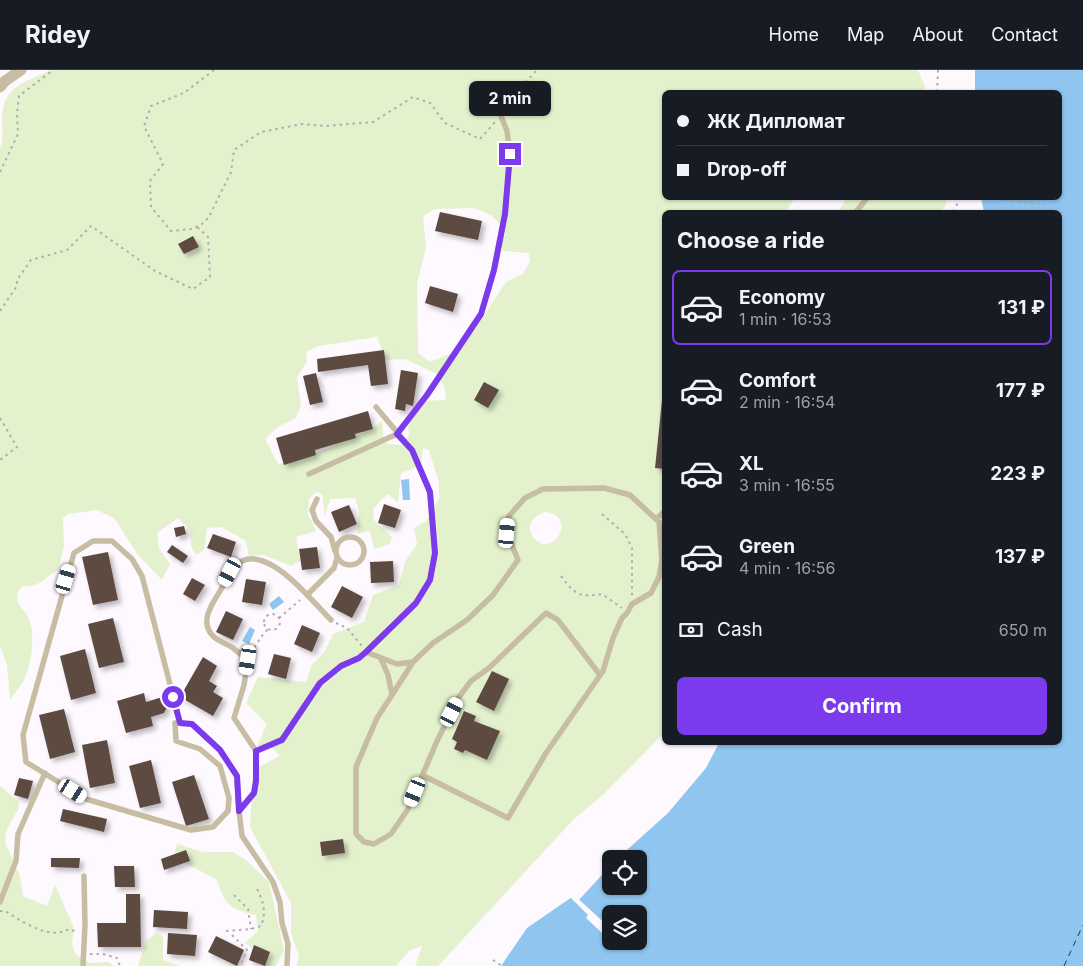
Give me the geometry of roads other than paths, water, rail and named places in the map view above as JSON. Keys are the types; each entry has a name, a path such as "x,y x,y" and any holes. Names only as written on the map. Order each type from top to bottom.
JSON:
{"street":[{"path":"0,88 5,81 21,70"}],"lane":[{"path":"308,474 397,434 427,395 481,314 492,279 505,214 510,154 507,131 499,111"},
{"path":"858,210 865,200"},
{"path":"256,751 282,740 320,683 341,666 359,658 366,652 416,603 430,580 435,553 430,492 412,450 376,408"},
{"path":"422,775 508,818 546,754 603,671 613,638 622,618 632,604 651,593 659,577 662,560 659,522 630,495 604,488 543,489 525,498 509,516 507,533 518,560 493,595 467,620 433,643 412,662 377,718 356,767 356,834 364,842 374,844 391,834 408,810 422,775 459,697 471,680 489,668 546,613 558,620 600,675"},
{"path":"307,595 334,568 337,558 331,537 316,522 312,510 317,499"},
{"path":"656,519 662,514"},
{"path":"336,551 337,544 343,538 350,536 357,538 362,544 364,551 362,558 357,563 350,565 343,563 337,558"},
{"path":"180,723 142,576 132,559 112,541 93,541 74,553 22,735 26,762 86,799 191,830 213,828 228,811 229,798 220,766 200,749 176,741 175,723 192,724 220,750 237,776 242,836 273,882 280,902 282,923 288,944 287,966"},
{"path":"239,811 254,793 256,781 256,751 234,718 244,685 248,660 213,636 207,622 210,606 230,572 241,562 253,559 271,564 307,595 331,620"},
{"path":"366,652 397,664 412,662"},
{"path":"381,659 388,675 392,694"},
{"path":"0,902 16,861 18,834 45,773"},
{"path":"83,966 84,876"}],"water":[{"path":"975,70 1083,70 1083,966 501,966 527,928 572,897 578,901 602,875 602,895 647,895 647,850 627,850 668,813 706,768 718,745 1062,745 1062,210 984,210 981,200 1062,200 1062,90 975,90"},
{"path":"409,479 410,500 403,500 401,480"},
{"path":"279,596 284,602 273,610 269,604"},
{"path":"250,627 255,630 249,644 242,641"}]}
